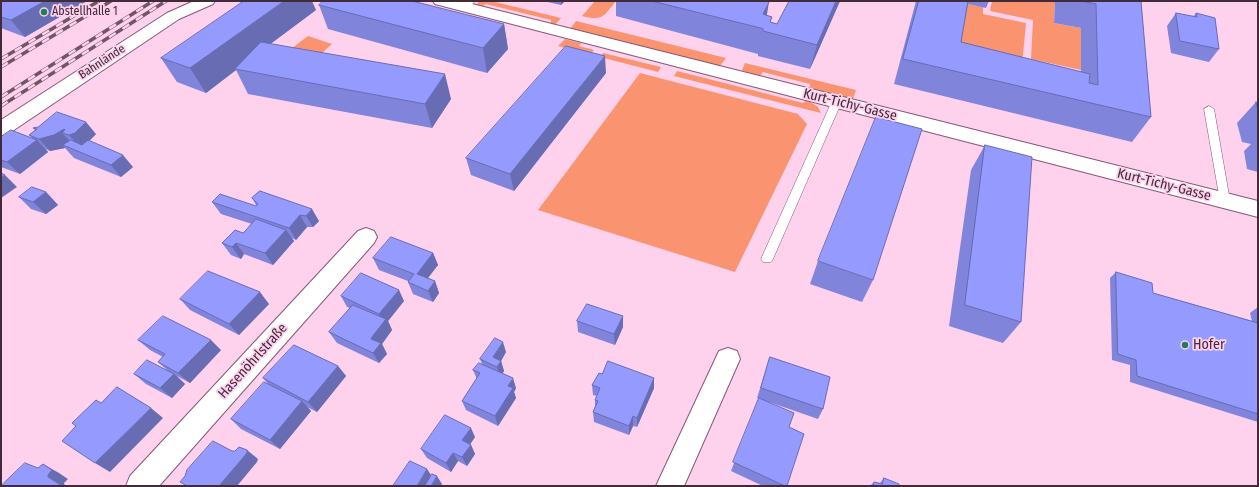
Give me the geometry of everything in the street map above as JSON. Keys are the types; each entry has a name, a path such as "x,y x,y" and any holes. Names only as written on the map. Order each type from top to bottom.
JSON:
{"street":[{"name":"Bahnlände","path":"1,129 173,16 207,1"},
{"name":"Kurt-Tichy-Gasse","path":"441,1 468,4 837,102 1258,209"},
{"name":"Hasenöhrlstraße","path":"140,486 366,237"},
{"path":"670,486 728,359"}],"lane":[{"path":"767,259 837,102"},
{"path":"1209,109 1225,201"}],"shaded area":[{"path":"479,1 491,1 561,18 555,25 551,24 551,20 486,4 481,7 476,6"},
{"path":"595,1 616,1 605,14 599,18 582,16"},
{"path":"992,1 1055,1 1054,23 1081,28 1081,70 1031,59 1033,20 990,11"},
{"path":"962,3 983,7 983,14 1026,23 1021,75 950,67"},
{"path":"576,21 726,58 720,66 570,29"},
{"path":"308,36 332,44 310,64 279,58"},
{"path":"565,39 581,43 579,46 594,50 590,55 558,46"},
{"path":"603,53 661,67 658,72 600,57"},
{"path":"745,63 856,90 853,99 810,88 810,84 763,72 760,76 743,71 742,70"},
{"path":"677,71 803,103 807,100 818,107 821,113 674,76"},
{"path":"640,73 798,114 807,124 735,272 538,210"}],"building":[{"path":"1,1 45,1 11,20 1,17"},
{"path":"244,1 284,1 190,68 161,58"},
{"path":"323,1 412,1 504,24 483,48 319,5"},
{"path":"652,1 766,1 769,2 763,14 772,17 770,22 777,24 789,1 836,1 817,45 763,31 763,29"},
{"path":"919,1 968,1 961,42 1090,74 1089,83 1098,85 1096,4 1081,1 1141,1 1151,117 903,59"},
{"path":"1176,13 1197,17 1196,13 1215,18 1219,49 1180,41"},
{"path":"261,42 445,74 425,104 235,69"},
{"path":"566,46 605,56 510,174 466,158"},
{"path":"57,112 86,122 75,133 69,135 62,133 65,130 64,129 54,135 39,139 29,135 37,129 33,128 38,127"},
{"path":"876,117 922,129 873,280 818,261"},
{"path":"11,130 37,140 7,162 1,160 1,137"},
{"path":"71,140 82,145 88,140 123,155 111,165 63,145"},
{"path":"985,145 1032,157 1021,322 965,305"},
{"path":"32,187 46,192 33,202 19,197"},
{"path":"260,191 312,209 306,216 300,215 289,228 212,202 220,194 256,206 258,204 252,198"},
{"path":"256,219 286,230 265,253 236,243 232,247 222,243 235,230 243,233"},
{"path":"391,237 433,253 417,274 435,281 428,291 408,282 414,274 373,258"},
{"path":"208,271 260,292 229,324 180,299"},
{"name":"Hofer","path":"1116,272 1152,283 1153,293 1258,323 1258,414 1137,376 1136,360 1118,354"},
{"path":"361,273 399,290 379,314 341,296"},
{"path":"587,304 623,316 614,334 577,321"},
{"path":"353,305 386,319 371,339 381,343 373,353 329,332"},
{"path":"163,316 211,340 178,373 158,362 165,354 138,340"},
{"path":"495,338 503,342 493,357 501,361 497,367 480,359"},
{"path":"294,345 338,366 308,402 263,378"},
{"path":"770,357 830,377 823,409 761,388"},
{"path":"147,360 174,374 160,388 134,374"},
{"path":"608,361 654,378 637,418 633,416 629,426 593,412 598,401 595,400 600,388 592,385 599,373 602,374"},
{"path":"479,363 513,378 508,386 513,388 495,416 462,401 480,373 473,370"},
{"path":"264,382 302,401 270,440 231,419"},
{"path":"117,387 151,408 95,463 62,441 76,426 72,423 96,400 101,403"},
{"path":"759,398 794,413 789,427 804,434 787,486 733,462"},
{"path":"445,415 471,428 462,440 471,445 462,457 453,453 446,463 421,449"},
{"path":"213,441 232,451 235,451 239,447 247,450 247,453 219,486 187,486 180,482 185,476 187,470"},
{"path":"410,461 427,469 417,486 393,486"},
{"path":"25,463 38,468 43,464 52,470 48,477 62,486 1,486"},
{"path":"432,474 437,476 431,486 425,486"},
{"path":"884,478 899,484 899,486 873,486 874,482 882,484"}],"railway":[{"path":"1,59 99,1"},
{"path":"1,67 111,1"},
{"path":"1,97 153,1"},
{"path":"1,106 166,1"}],"place":[{"name":"Abstellhalle 1","path":"44,12"},
{"name":"Hofer","path":"1185,345"}]}
